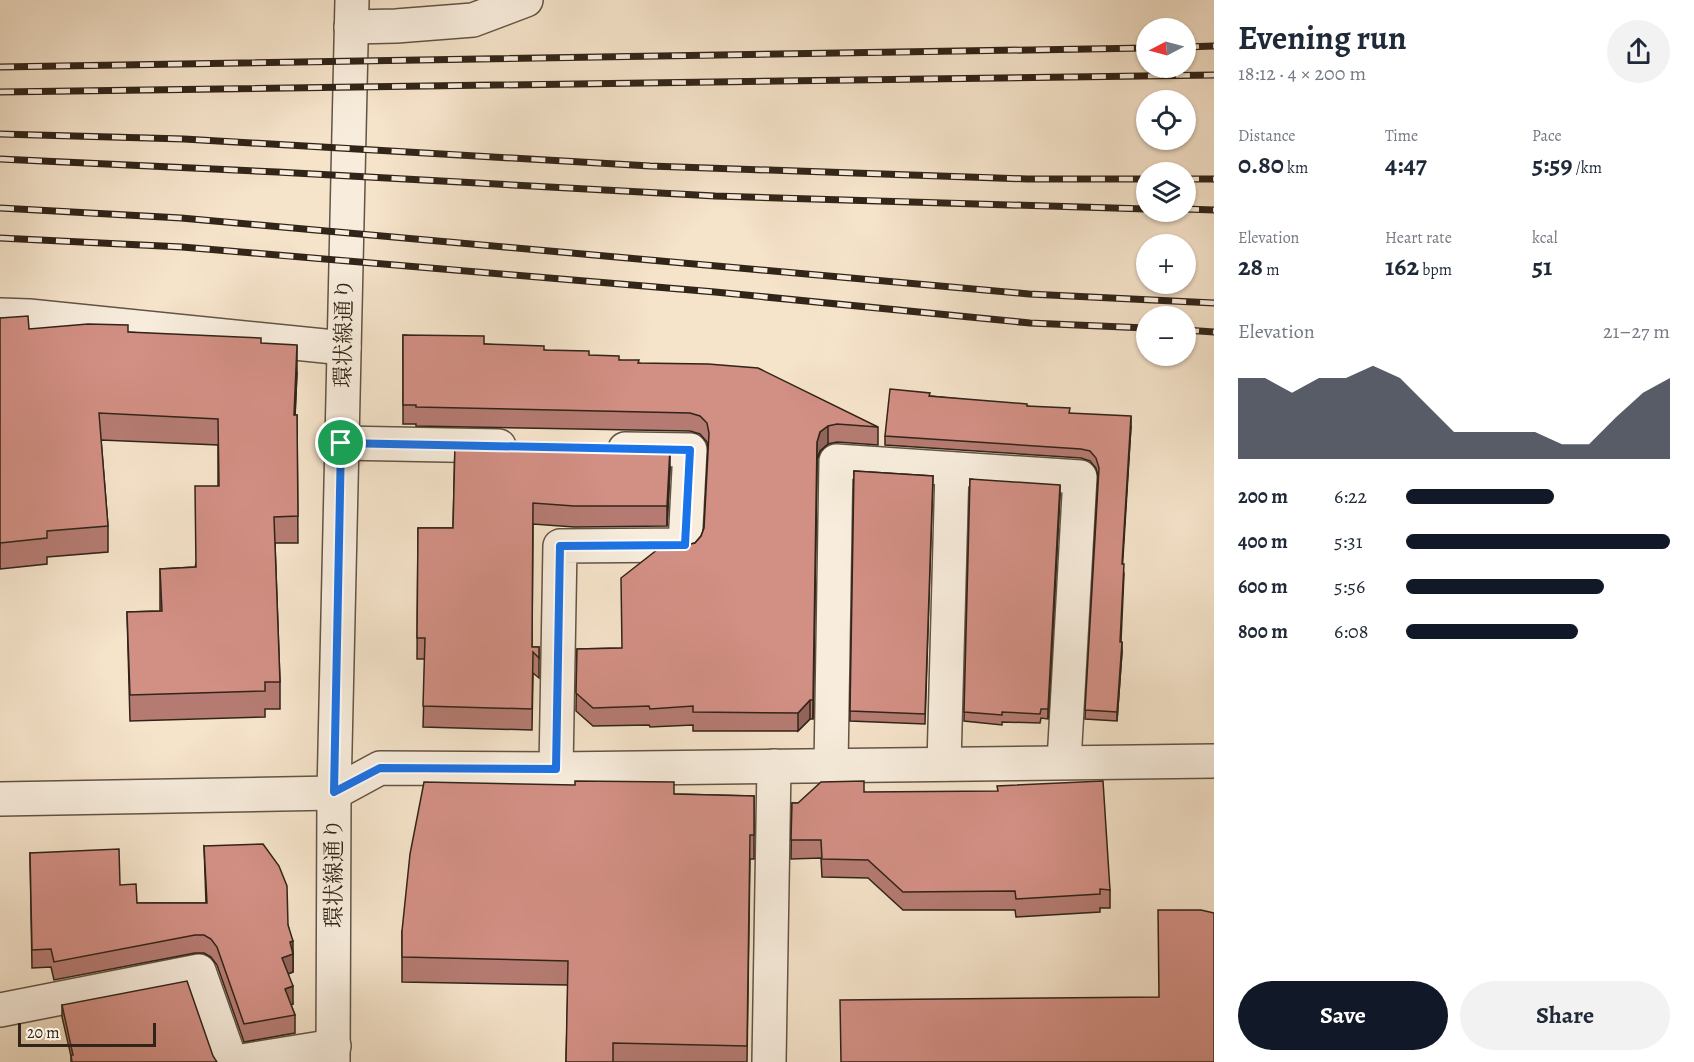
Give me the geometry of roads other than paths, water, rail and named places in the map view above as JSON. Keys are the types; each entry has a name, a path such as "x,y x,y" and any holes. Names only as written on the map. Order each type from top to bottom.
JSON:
{"street":[{"path":"351,13 396,26 472,20 526,0"},
{"name":"環状線通り","path":"334,1054 334,792 351,13"},
{"path":"0,315 344,348"},
{"path":"341,443 528,447"},
{"path":"556,769 560,546 685,545 690,450 597,448"},
{"path":"831,765 836,461 1080,477 1064,762"},
{"path":"944,764 952,469"},
{"path":"0,799 334,792 380,768 556,769 1214,761"},
{"path":"769,1062 774,766"},
{"path":"0,1010 199,971 231,1062"},
{"path":"236,1062 334,1054"}],"railway":[{"path":"1196,47 1214,46"},
{"path":"0,67 1136,48"},
{"path":"0,92 1214,75"},
{"path":"0,134 184,139 650,166 1027,179 1136,179"},
{"path":"0,159 715,196 1136,209"},
{"path":"1196,179 1214,179"},
{"path":"0,208 181,218 1029,294 1214,303"},
{"path":"1196,209 1214,210"},
{"path":"0,238 182,247 715,292 1030,323 1136,328"},
{"path":"1196,331 1214,332"}]}
